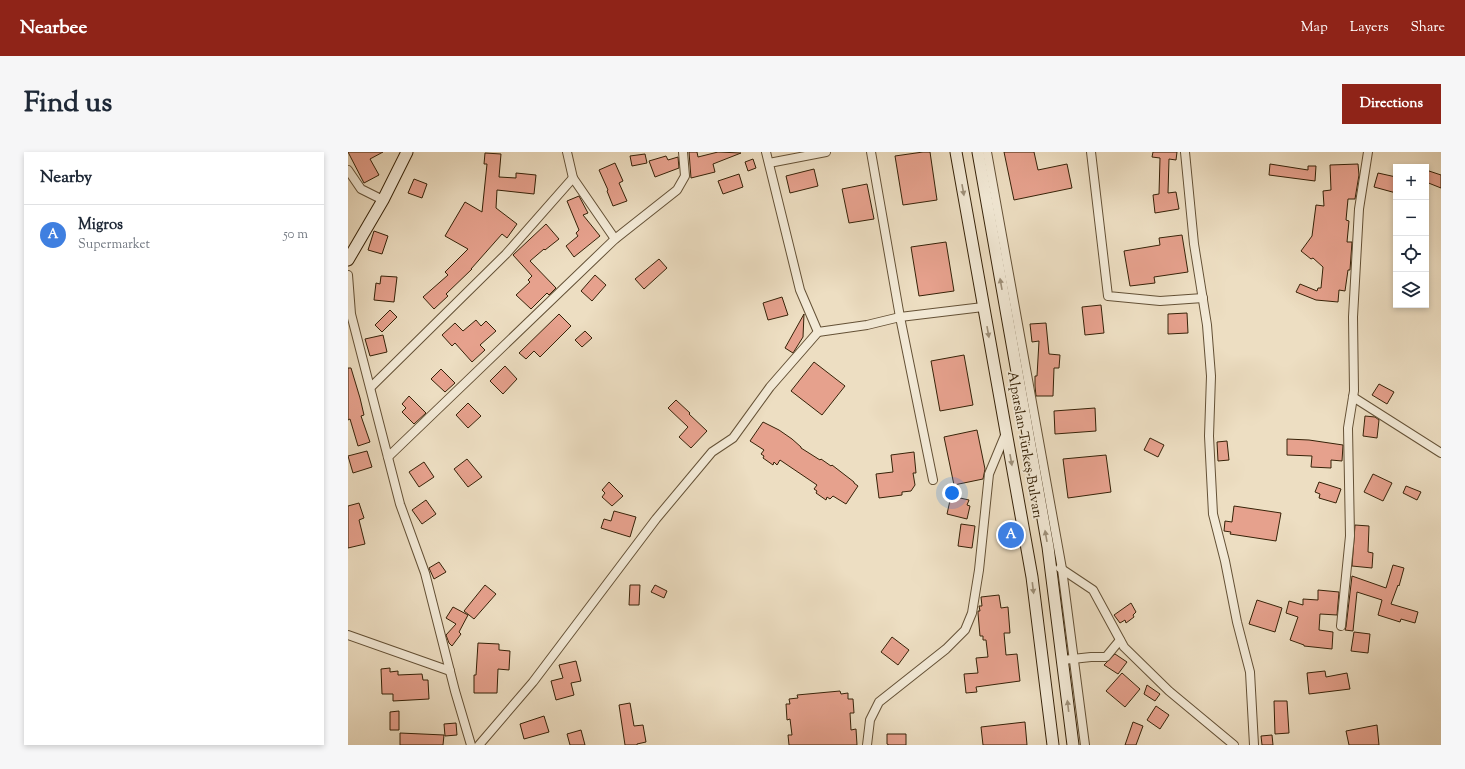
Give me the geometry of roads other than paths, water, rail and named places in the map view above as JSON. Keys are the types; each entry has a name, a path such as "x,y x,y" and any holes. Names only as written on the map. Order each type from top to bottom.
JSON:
{"main road":[{"path":"350,253 383,200 407,152"},
{"name":"Alparslan Türkeş Bulvarı","path":"956,152 1032,578 1053,745"},
{"name":"Alparslan Türkeş Bulvarı","path":"978,152 1050,560 1073,745"}],"street":[{"path":"567,152 573,178 615,240"},
{"path":"388,457 615,240 677,190 685,176 683,152"},
{"path":"766,152 800,290 818,332"},
{"path":"769,163 826,152"},
{"path":"871,152 900,317 933,480"},
{"path":"987,152 1062,569 1085,745"},
{"path":"1091,152 1108,296 1160,301 1203,298"},
{"path":"1185,152 1194,244 1207,325 1211,376 1209,436 1213,514 1225,561 1237,622 1250,672 1254,745"},
{"path":"1341,626 1350,536 1348,428 1354,391 1353,317 1359,217 1368,152"},
{"path":"348,170 361,189 383,200"},
{"path":"371,387 506,254 573,178"},
{"path":"348,275 351,314 400,504 425,573 471,745"},
{"path":"479,745 533,682 656,519 712,452 733,438 770,387 818,332 867,325 900,317 984,307"},
{"path":"1353,397 1441,453"},
{"path":"867,745 870,720 879,702 946,649 965,630 972,613 979,570 989,474 1006,433"},
{"path":"1050,560 1093,590 1124,647 1169,691 1234,745"},
{"path":"348,635 450,671"},
{"path":"1063,660 1106,657 1120,640"}],"place":[{"name":"Migros","path":"1011,535"}]}
